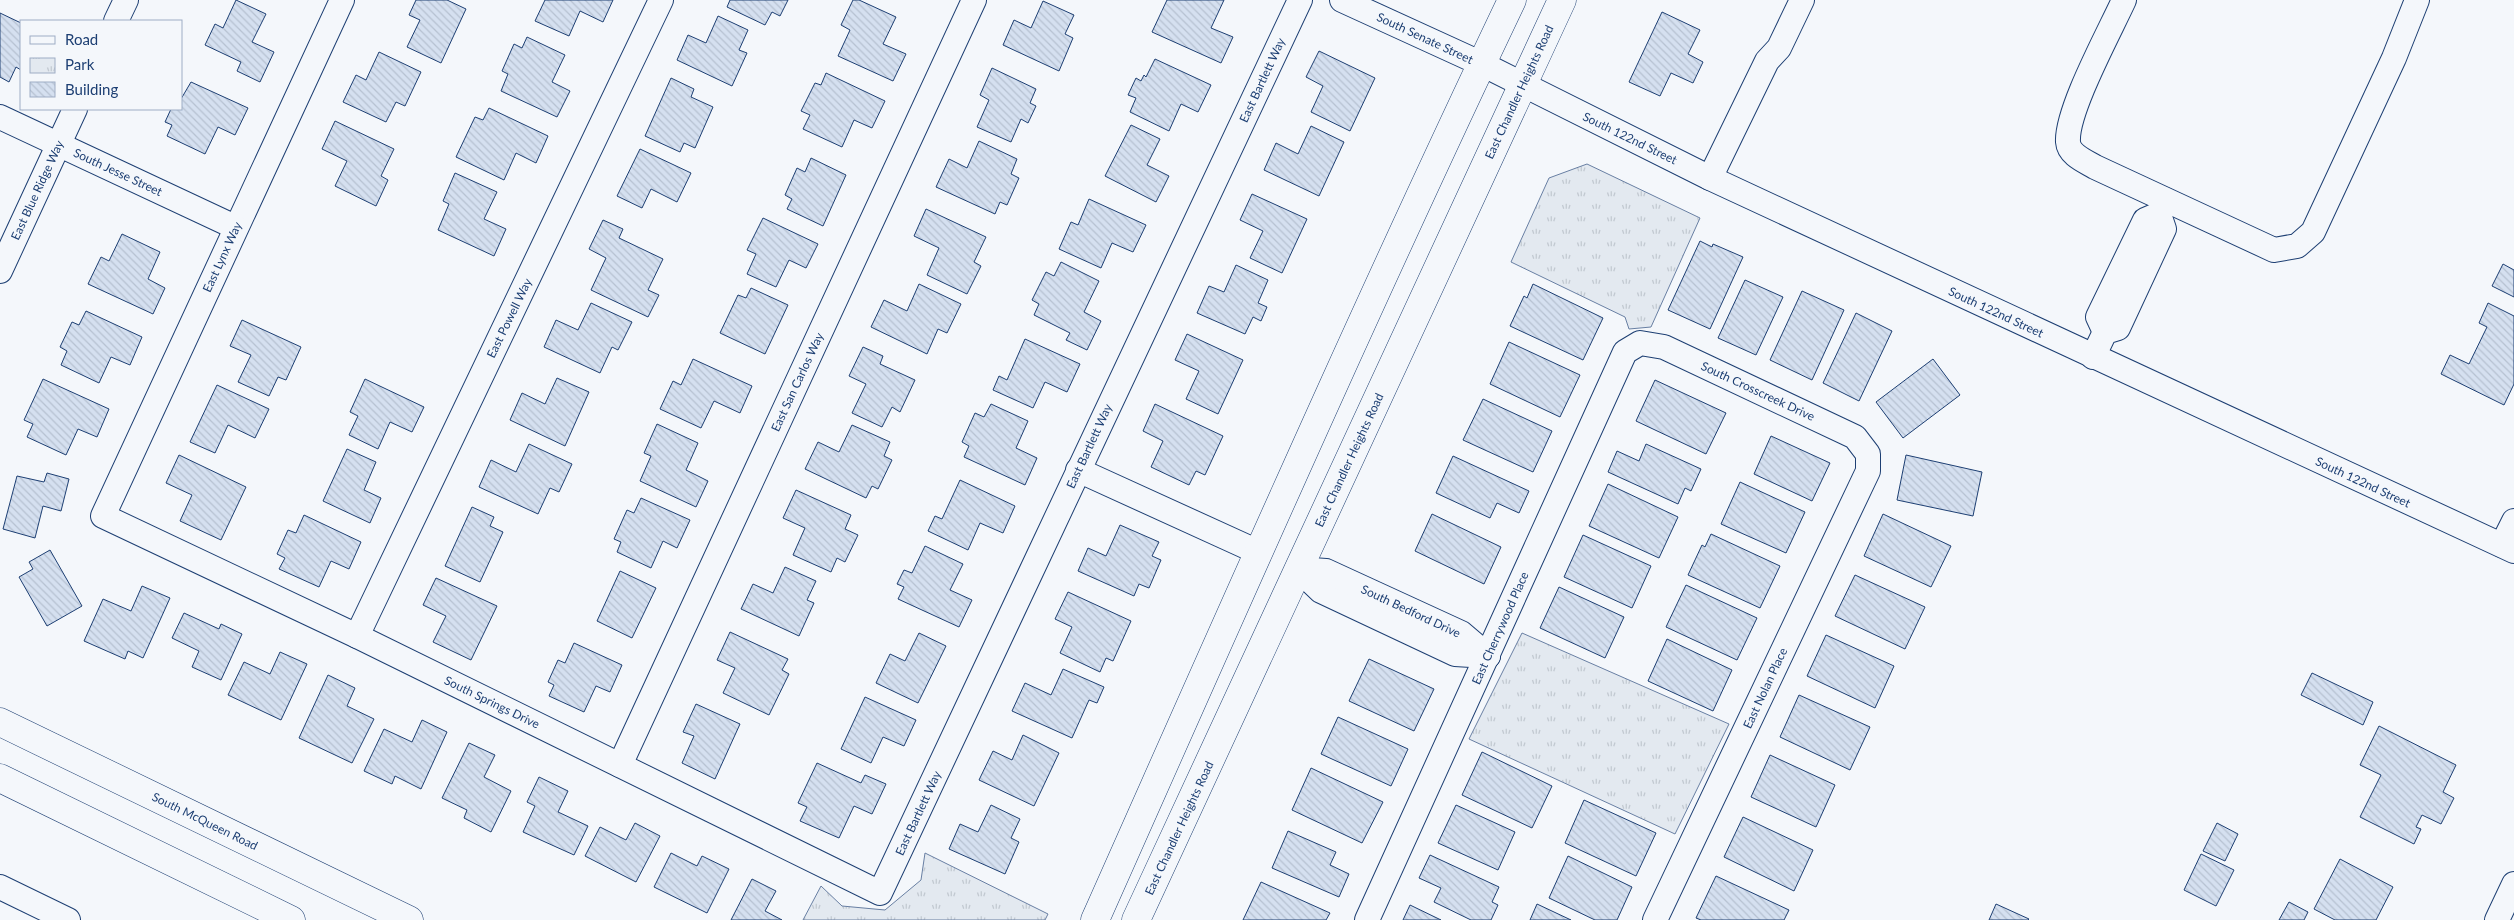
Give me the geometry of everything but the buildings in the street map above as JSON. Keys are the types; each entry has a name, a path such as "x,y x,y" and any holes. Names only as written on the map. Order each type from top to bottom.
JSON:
{"main road":[{"path":"1095,920 1258,552 1512,0"},
{"name":"East Chandler Heights Road","path":"1136,920 1562,0"},
{"path":"1258,552 1298,569"},
{"name":"South McQueen Road","path":"0,722 409,920"},
{"path":"0,778 291,920"}],"street":[{"path":"116,20 126,0"},
{"name":"East Lynx Way","path":"103,516 342,0"},
{"name":"East Powell Way","path":"357,636 661,0"},
{"name":"East San Carlos Way","path":"620,764 974,0"},
{"name":"East Bartlett Way","path":"880,893 1300,0"},
{"name":"South Senate Street","path":"1342,0 1482,64"},
{"path":"1710,178 1766,61 1779,48 1802,0"},
{"path":"2124,0 2074,111 2068,143 2075,155 2162,206 2274,250 2297,246 2313,232 2394,58 2417,0"},
{"name":"South 122nd Street","path":"1482,64 1710,178 2508,548"},
{"name":"East Blue Ridge Way","path":"0,271 75,110"},
{"name":"South Jesse Street","path":"0,117 236,227"},
{"path":"2093,357 2105,332 2098,317 2133,269 2145,220 2162,206"},
{"name":"South Crosscreek Drive","path":"1640,342 1664,347 1855,437 1868,454"},
{"name":"East Cherrywood Place","path":"1367,920 1625,352 1640,342"},
{"name":"East Nolan Place","path":"1655,920 1868,471 1868,454"},
{"path":"1078,470 1258,552"},
{"name":"South Springs Drive","path":"103,516 357,636 880,893"},
{"path":"2508,548 2514,521"},
{"name":"South Bedford Drive","path":"1298,569 1326,571 1394,614 1461,633 1488,656"},
{"path":"2497,920 2514,884"},
{"path":"0,887 68,920"}],"green space":[{"path":"1587,164 1700,218 1651,327 1629,329 1625,317 1511,262 1549,178"},
{"path":"1522,633 1729,724 1675,834 1469,739"},
{"path":"925,853 1048,914 1045,920 803,920 821,886 842,906 885,910 921,880"}]}
